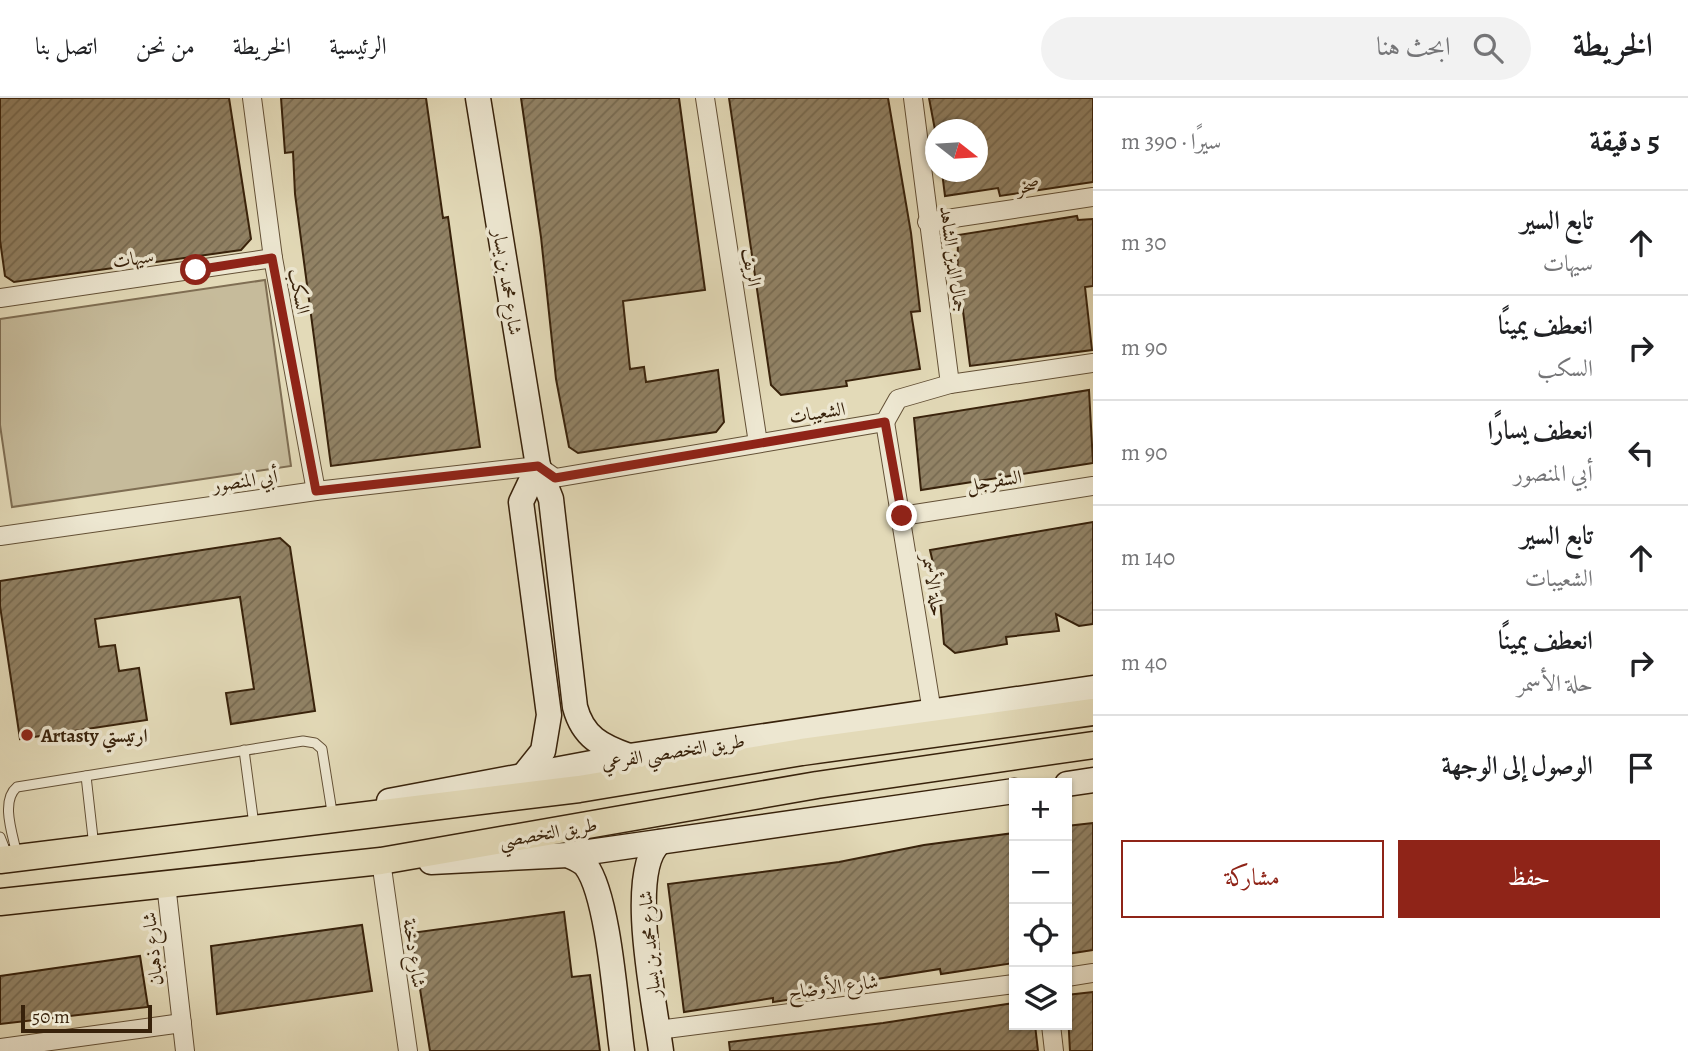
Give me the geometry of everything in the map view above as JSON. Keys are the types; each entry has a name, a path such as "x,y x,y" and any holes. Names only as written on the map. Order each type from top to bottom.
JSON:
{"main road":[{"name":"طريق التخصصي","path":"6,853 94,848 579,789 802,752 1093,712"},
{"name":"طريق التخصصي","path":"0,902 382,862 817,785 1093,745"}],"street":[{"name":"السكب","path":"252,98 272,258 316,491"},
{"name":"شارع محمد بن يسار","path":"478,98 538,466 551,499 575,707 580,726 604,747 629,756"},
{"name":"الريف","path":"705,98 758,443"},
{"name":"جمال الدين الشاهد","path":"913,98 950,384"},
{"name":"صخر","path":"927,222 1093,197"},
{"name":"سيهات","path":"0,298 272,258"},
{"path":"885,422 898,399 950,384 1093,363"},
{"name":"الشعيبات","path":"538,466 555,478 885,422"},
{"name":"حلة الأسمر","path":"885,422 932,712"},
{"name":"أبي المنصور","path":"0,536 316,491 538,466"},
{"path":"523,776 542,751 549,715 521,502 538,466"},
{"name":"السفرجل","path":"902,516 1093,486"},
{"name":"طريق التخصصي الفرعي","path":"255,829 629,756 1093,688"},
{"path":"1072,783 1093,780"},
{"path":"382,862 568,855 1009,793"},
{"name":"شارع محمد بن يسار","path":"659,1040 643,911 644,876 650,850 660,842"},
{"name":"شارع محمد بن يسار","path":"568,855 585,865 597,888 604,914 622,1051"},
{"name":"شارع دخنة","path":"382,862 408,1051"},
{"name":"شارع ذهبان","path":"166,884 185,1051"},
{"path":"616,1004 614,948 618,930 629,927 640,939 653,998"},
{"path":"1072,976 1093,973"},
{"name":"شارع الأوضاح","path":"659,1040 1009,985"},
{"path":"0,1048 182,1023"},
{"path":"1052,1030 1054,1051"}],"lane":[{"path":"6,853 8,804 10,793 17,787 303,741 315,743 322,749 332,812"},
{"path":"244,750 255,829"},
{"path":"86,776 94,848"}],"shaded area":[{"path":"265,280 291,466 12,507 0,425 0,319"}],"building":[{"path":"0,98 229,98 251,239 241,250 14,282 5,276 0,240"},
{"path":"281,98 426,98 443,218 448,217 480,447 331,466 295,194 293,152 285,153"},
{"path":"521,98 679,98 705,290 623,301 630,369 644,367 646,382 718,370 724,422 716,432 578,453 569,447 556,379 541,237"},
{"path":"729,98 888,98 911,233 920,311 911,312 920,369 846,381 847,386 781,395 771,385"},
{"path":"929,98 1093,98 1093,182 1000,196 998,188 945,196 943,182 988,182 988,119 933,119"},
{"path":"1077,216 1078,220 1093,219 1093,286 1085,287 1092,350 970,366 962,303 957,304 958,235"},
{"path":"1089,390 1093,463 921,490 914,418"},
{"path":"1093,522 1093,624 1079,626 1056,614 1059,631 1006,637 1007,644 955,653 944,644 939,589 930,550"},
{"path":"280,538 290,547 315,711 231,724 226,693 254,689 240,597 95,619 99,647 115,645 119,671 139,668 147,720 20,739 0,606 0,581"},
{"path":"1093,823 1093,950 1072,953 1072,841 1072,825"},
{"path":"1009,834 1009,964 941,974 940,969 845,984 846,991 773,1002 773,998 684,1012 668,884 839,862 924,845"},
{"path":"564,912 572,977 590,975 600,1051 430,1051 411,933"},
{"path":"362,925 372,991 217,1014 211,946"},
{"path":"140,956 148,1007 0,1024 0,976"},
{"path":"1093,992 1093,1051 1070,1051 1072,994"},
{"path":"1009,1004 1009,1030 1036,1030 1038,1051 730,1051 729,1042"}],"place":[{"name":"Artasty ارتيستي","path":"27,735"}],"route":[{"path":"196,270 272,258 316,491 538,466 555,478 885,422 902,516"}]}
